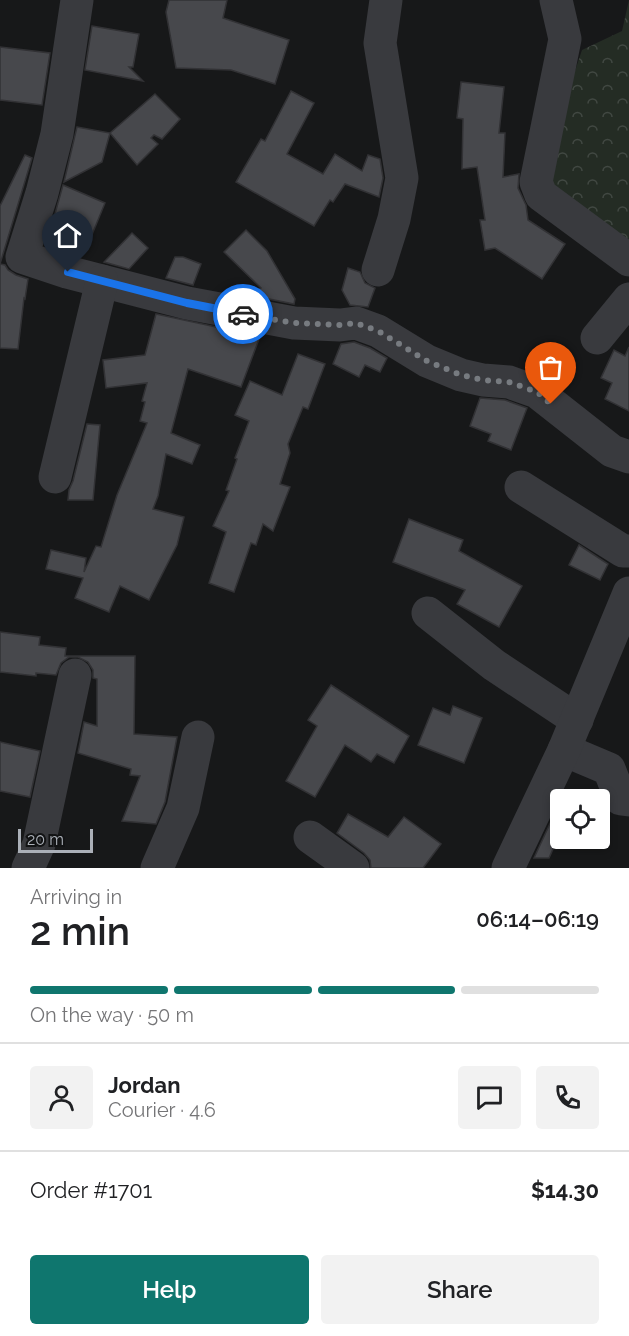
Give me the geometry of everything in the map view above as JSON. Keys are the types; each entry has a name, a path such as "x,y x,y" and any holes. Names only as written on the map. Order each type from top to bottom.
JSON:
{"street":[{"path":"77,0 57,134 42,193 11,252 68,272 187,303 294,323 340,325 356,323 378,331 427,361 461,375 509,382 537,392 612,451 629,457"},
{"path":"378,270 394,219 402,178 381,43 386,0"},
{"path":"556,0 565,39 536,182 541,195 629,260"},
{"path":"55,477 102,281"},
{"path":"597,338 629,299"},
{"path":"521,487 623,551 629,551"},
{"path":"508,868 564,750 629,593"},
{"path":"428,613 494,665 577,720"},
{"path":"28,868 39,844 75,675"},
{"path":"157,868 183,808 198,737"},
{"path":"564,750 609,769 621,799 629,800"},
{"path":"310,837 353,868"}],"green space":[{"path":"629,0 629,244 549,190 569,89 582,50 622,31"}],"building":[{"path":"169,0 227,0 223,18 289,40 275,84 231,70 176,68 166,12"},
{"path":"92,26 139,34 133,67 129,67 143,81 85,70"},
{"path":"0,47 50,53 42,105 0,100"},
{"path":"461,82 504,87 499,133 505,133 503,177 519,174 518,188 526,205 528,220 565,244 542,279 495,248 485,250 480,220 485,220 477,167 462,169 463,119 457,118"},
{"path":"291,91 314,103 287,154 323,174 335,154 362,171 368,155 380,159 383,178 379,197 345,184 333,202 330,200 314,226 236,182 261,139 265,141"},
{"path":"155,94 180,119 162,139 154,135 151,138 158,144 137,165 110,133"},
{"path":"77,127 110,133 102,162 64,182"},
{"path":"25,155 32,158 0,264 0,206"},
{"path":"63,185 105,203 91,237 53,221"},
{"path":"246,230 267,251 295,299 294,304 259,297 255,293 261,288 224,252"},
{"path":"132,233 148,248 129,269 104,262"},
{"path":"175,257 183,257 201,264 193,285 166,278"},
{"path":"0,264 5,265 16,275 28,279 18,349 0,348"},
{"path":"348,268 360,272 365,283 375,288 368,307 350,305 342,290"},
{"path":"156,314 244,333 259,339 241,387 188,369 171,433 200,445 192,464 166,454 158,496 153,509 184,517 177,545 149,600 120,586 109,612 75,598 83,578 46,569 51,550 86,558 84,572 96,546 101,547 117,495 147,423 140,421 147,383 106,388 103,360 145,355"},
{"path":"354,342 387,358 380,372 365,365 359,377 333,364 341,344"},
{"path":"629,347 629,411 605,399 612,383 601,378 614,350 625,356"},
{"path":"298,354 325,364 308,409 303,407 288,444 290,453 280,484 290,487 273,531 263,524 256,545 251,543 234,592 209,583 226,532 213,526 229,491 226,490 237,459 235,458 249,421 235,415 250,381 282,395"},
{"path":"480,398 505,400 527,408 511,450 488,441 491,434 470,426"},
{"path":"87,424 100,425 93,500 68,500 69,490"},
{"path":"409,519 463,540 459,551 522,586 499,627 457,604 465,590 393,562"},
{"path":"579,545 608,564 600,580 569,565"},
{"path":"0,632 40,637 39,645 66,648 65,656 135,656 134,734 177,737 165,802 156,824 122,821 140,776 130,775 131,769 78,753 84,722 97,726 97,679 93,678 93,670 88,662 78,657 69,657 61,663 56,675 36,673 36,676 0,672"},
{"path":"331,685 409,736 394,763 377,754 371,762 345,745 315,797 286,781 317,726 308,720"},
{"path":"453,706 482,718 464,763 418,745 433,708 450,715"},
{"path":"0,742 40,751 30,797 0,791"},
{"path":"348,814 388,837 404,817 441,844 423,868 371,868 370,860 364,853 337,833"},
{"path":"550,824 550,849 553,849 549,858 534,858"}],"way so far":[{"path":"243,314 294,323 340,325 356,323 378,331 427,361 461,375 509,382 537,392 551,404"}],"route":[{"path":"68,272 187,303 243,314"}]}
